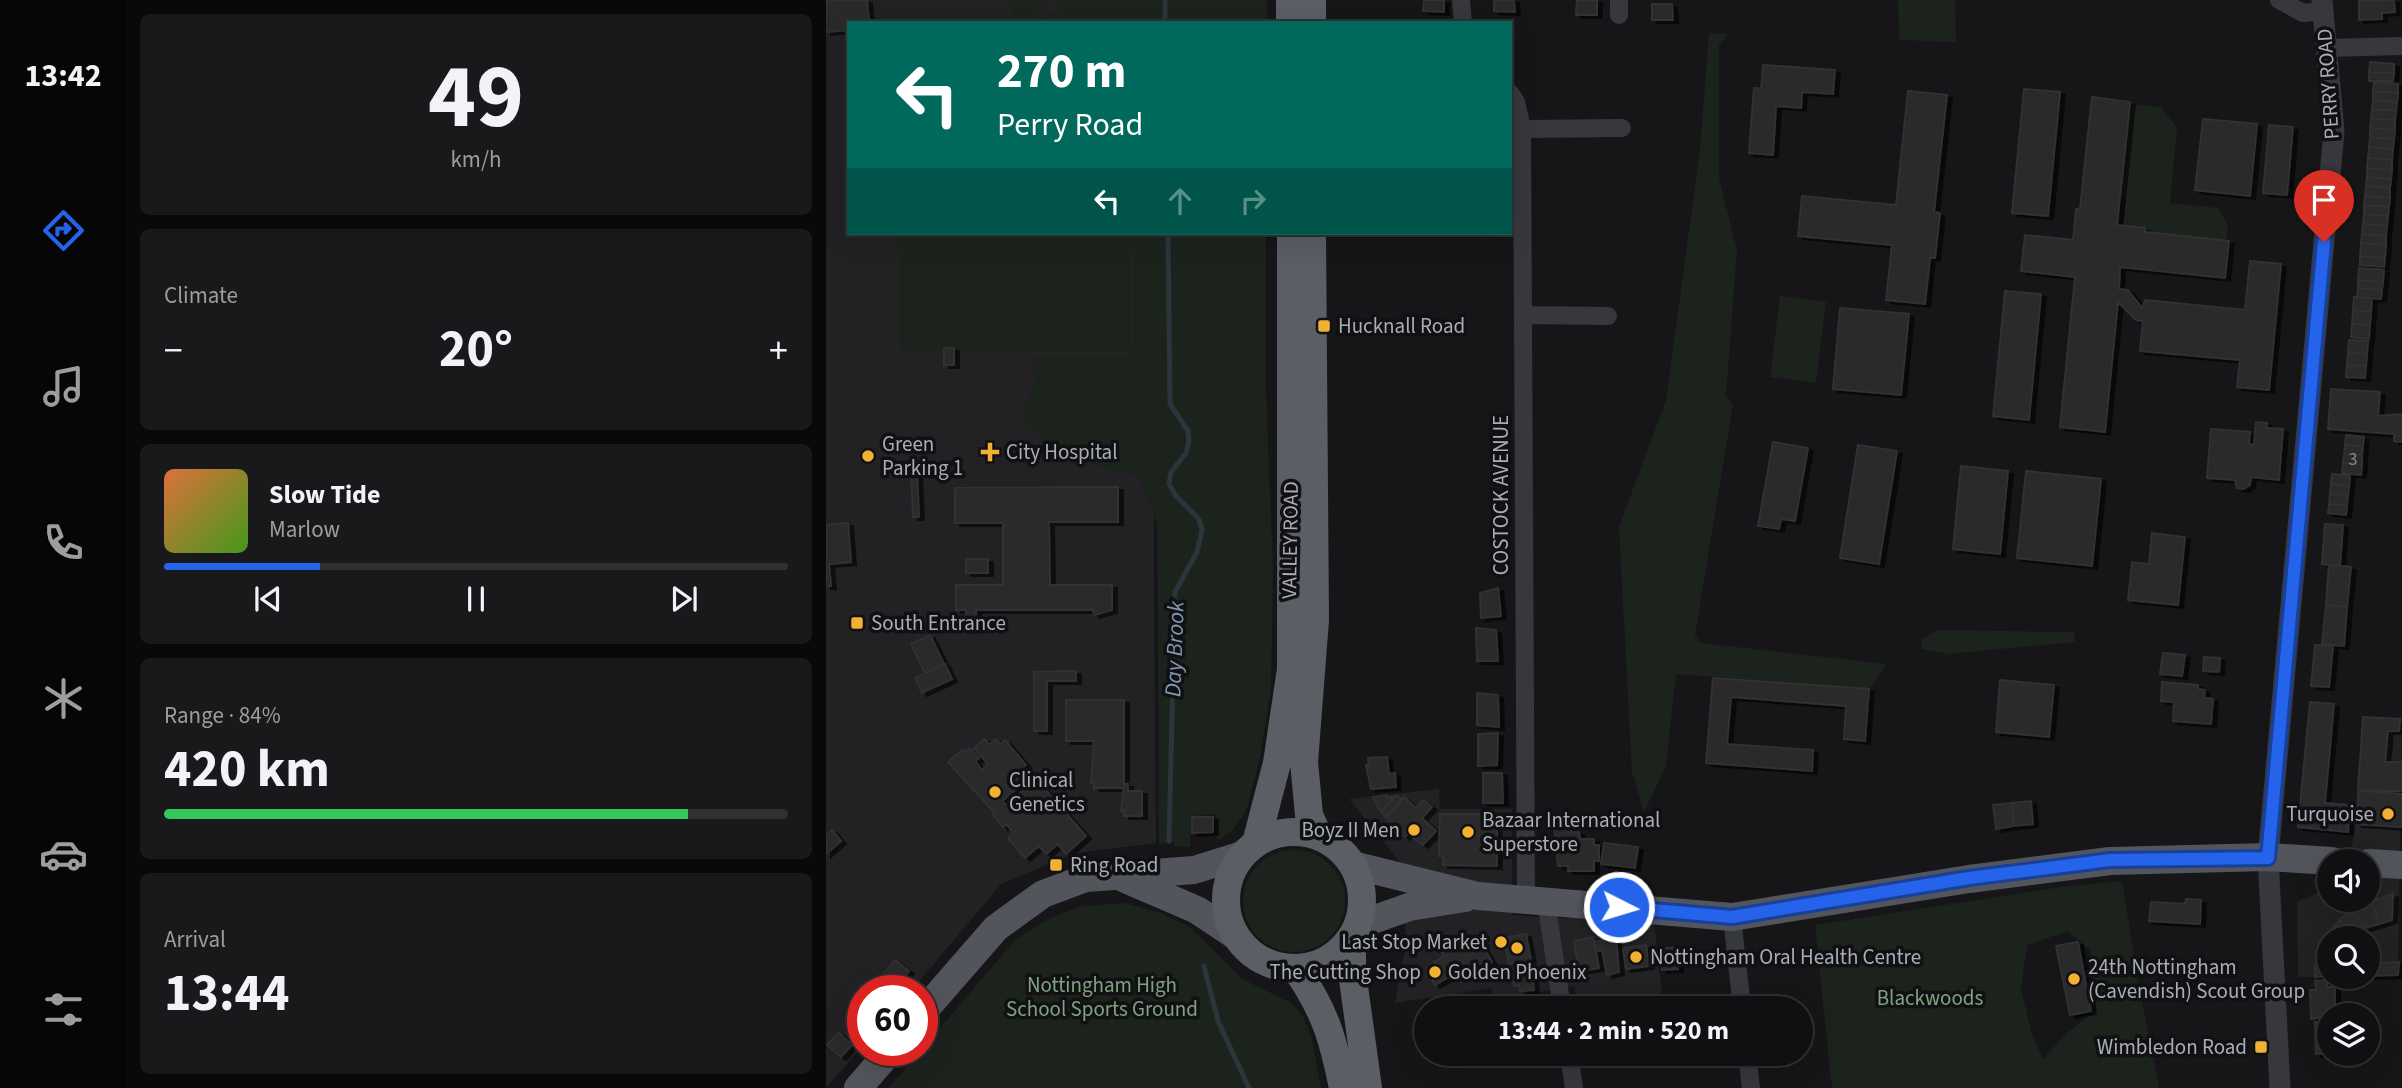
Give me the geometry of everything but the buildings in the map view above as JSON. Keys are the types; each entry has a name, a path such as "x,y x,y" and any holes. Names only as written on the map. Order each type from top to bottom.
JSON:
{"highway":[{"path":"1290,0 1290,21"},
{"path":"1312,0 1312,21"},
{"name":"VALLEY ROAD","path":"1249,849 1277,763 1291,669 1291,235"},
{"name":"VALLEY ROAD","path":"1312,235 1315,620 1304,762 1309,815 1320,837"},
{"path":"1355,931 1337,953 1318,964 1296,969 1261,960 1236,936 1227,916 1226,895 1231,874 1249,849 1287,833 1320,837 1338,848 1353,865 1362,894 1355,931 1352,972 1368,1088"},
{"path":"1296,969 1314,995 1333,1035 1343,1088"}],"main road":[{"path":"938,995 996,928 1018,909 1066,884 1086,878 1194,870 1249,849"},
{"path":"1353,865 1478,896 1732,917 1981,877 2110,860 2268,858 2317,860"},
{"path":"2380,864 2402,865"},
{"path":"1119,876 1190,906 1236,936"},
{"path":"1355,931 1409,907 1478,896"},
{"path":"858,1088 877,1066"}],"street":[{"path":"1461,0 1462,21"},
{"path":"2279,0 2304,13 2323,5"},
{"name":"PERRY ROAD","path":"2280,1088 2268,858 2334,131 2323,5"},
{"path":"2328,48 2402,46"},
{"name":"COSTOCK AVENUE","path":"1512,96 1522,129 1523,315 1536,900 1559,996"},
{"path":"1522,129 1622,128"},
{"path":"1523,315 1608,316"},
{"path":"1732,917 1741,996"},
{"path":"1571,1066 1574,1088"},
{"path":"1748,1066 1751,1088"}],"shaded area":[{"name":"City Hospital","path":"826,0 1149,0 1149,21 847,21 847,235 1152,235 1156,843 1076,853 1001,884 925,975 847,975 847,1064 826,1088"},
{"path":"2363,716 2402,720 2398,975 2380,976 2380,926 2317,926 2317,977 2298,977 2297,902 2317,893 2317,912 2380,912 2380,849 2352,849"},
{"path":"1439,789 1440,809 1512,809 1512,915 1654,923 1662,993 1639,996 1576,996 1575,986 1513,996 1494,996 1491,988 1440,996 1414,996 1414,1000 1395,1003 1406,944 1403,866 1349,799"}],"green space":[{"path":"1018,0 1049,0 1031,18 1032,21 1009,21 1013,4"},
{"path":"1055,0 1267,0 1267,21 1038,21 1063,7"},
{"path":"1898,0 1955,0 1956,42 1899,40"},
{"path":"1709,33 1728,34 1719,45 1719,178 1737,250 1726,396 1733,404 1695,635 1701,643 1887,664 1869,689 1676,674 1666,766 1644,812 1632,772 1619,527 1666,400 1700,150"},
{"path":"2129,104 2161,107 2177,128 2170,203 2218,208 2228,226 2226,241 2145,232 2145,228 2123,225 2126,199 2120,198"},
{"path":"898,235 1131,235 1130,352 900,350"},
{"path":"1134,235 1266,235 1266,391 1273,571 1271,688 1260,758 1246,811 1233,830 1217,841 1217,814 1191,816 1190,847 1175,846 1174,842 1159,844 1157,523 1138,476 1069,459 1063,450 1024,424 1025,405 1036,382 1032,357 1125,357 1133,350"},
{"path":"1780,296 1826,302 1816,383 1770,377"},
{"path":"1937,630 2074,632 2075,642 1948,654 1922,649 1922,639"},
{"path":"1294,850 1313,854 1330,865 1341,882 1345,901 1341,920 1330,937 1313,948 1294,952 1275,948 1258,937 1247,920 1243,901 1247,882 1258,865 1275,854"},
{"name":"Blackwoods","path":"2122,881 2159,1088 1832,1088 1815,925 2061,887","holes":["2068,931 2091,951 2096,1010 2067,1033 2043,1059 2032,1035 2021,989 2027,945"]},
{"name":"Nottingham High School Sports Ground","path":"1125,903 1161,913 1191,928 1242,979 1293,1004 1303,1017 1311,1035 1321,1088 889,1088 908,1066 938,1066 938,1030 1015,940 1050,918 1083,906"}],"waterway":[{"name":"Day Brook","path":"1165,0 1165,21"},
{"name":"Day Brook","path":"1168,235 1170,404 1188,431 1189,441 1186,453 1171,472 1169,484 1176,496 1199,519 1202,530 1197,552 1175,592 1169,841"},
{"name":"Day Brook","path":"1204,966 1218,1021 1249,1088"}],"place":[{"name":"Hucknall Road","path":"1324,326"},
{"name":"City Hospital","path":"990,452"},
{"name":"Green Parking 1","path":"868,456"},
{"name":"South Entrance","path":"857,623"},
{"name":"Clinical Genetics","path":"995,792"},
{"name":"Turquoise","path":"2388,814"},
{"name":"Boyz II Men","path":"1414,830"},
{"name":"Bazaar International Superstore","path":"1468,832"},
{"name":"Ring Road","path":"1056,865"},
{"name":"Last Stop Market","path":"1501,942"},
{"name":"Golden Phoenix","path":"1517,948"},
{"name":"Nottingham Oral Health Centre","path":"1636,957"},
{"name":"The Cutting Shop","path":"1435,972"},
{"name":"24th Nottingham (Cavendish) Scout Group","path":"2074,979"},
{"name":"Wimbledon Road","path":"2261,1047"}],"route":[{"path":"1619,907 1732,917 1969,878 2110,860 2268,858 2324,242"}]}
